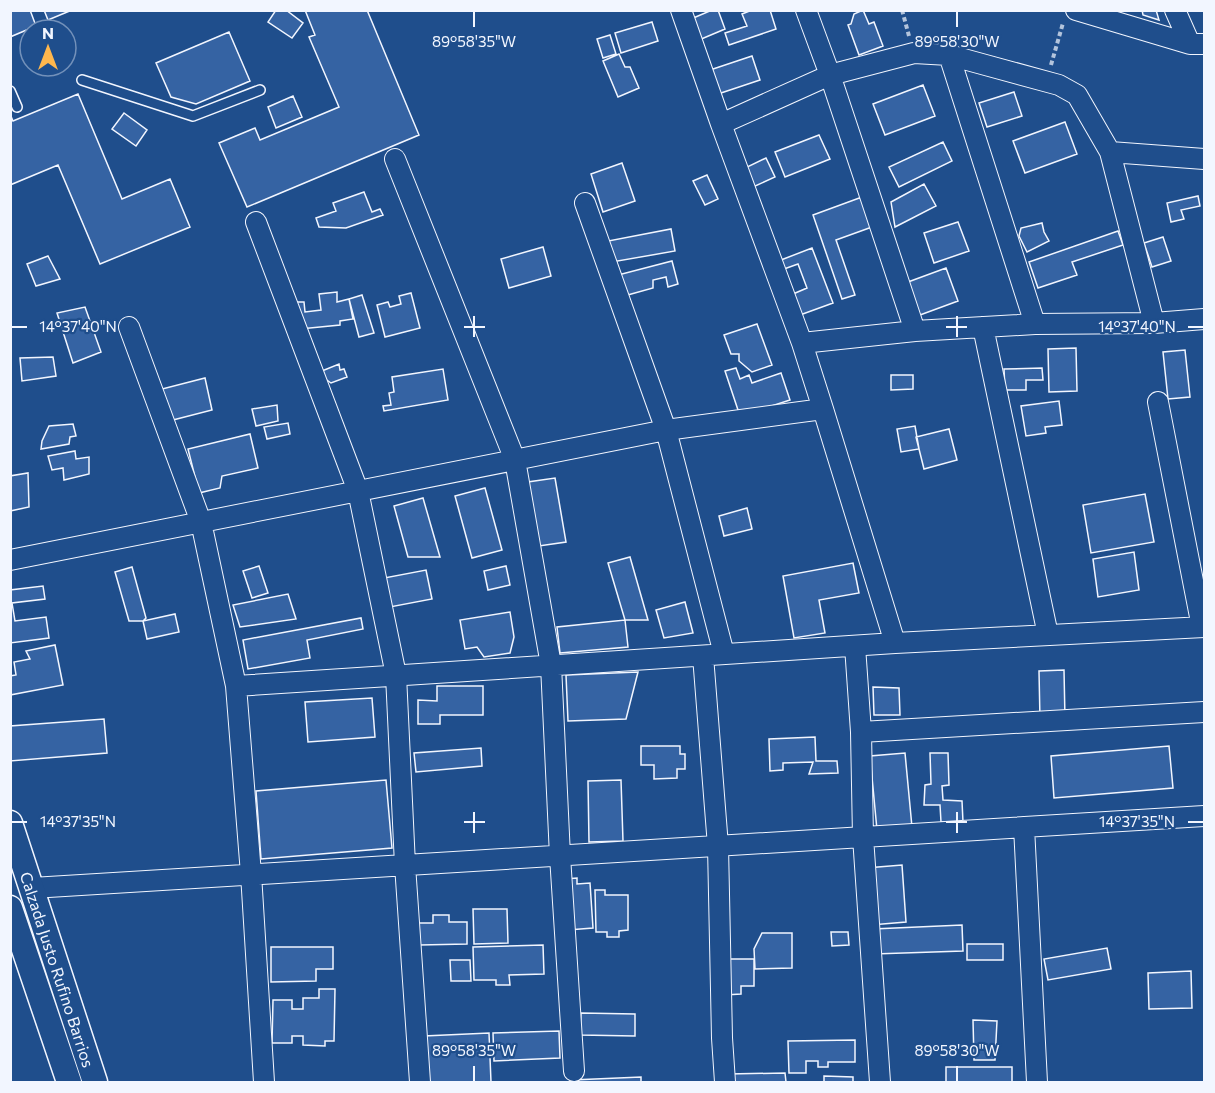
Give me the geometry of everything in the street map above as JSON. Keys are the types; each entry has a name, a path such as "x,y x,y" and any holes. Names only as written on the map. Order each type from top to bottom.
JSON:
{"street":[{"path":"681,10 802,343 895,643"},
{"path":"806,10 830,75 915,331"},
{"path":"1175,10 1198,44"},
{"path":"1070,16 1198,44"},
{"path":"721,124 830,75 914,53 949,55 1059,85 1077,95 1110,152 1154,323"},
{"path":"949,55 1035,324"},
{"path":"1110,152 1204,159"},
{"path":"395,159 515,460 551,665 560,856 574,1071"},
{"path":"585,203 666,430 724,654"},
{"path":"256,222 358,491 396,675 405,865 420,1083"},
{"path":"802,343 915,331 1035,324 1154,323 1204,319"},
{"path":"129,327 201,522 236,686 264,1083"},
{"path":"983,327 1048,635"},
{"path":"236,686 895,643 1203,627 1158,402"},
{"path":"10,560 666,430 823,409"},
{"path":"855,646 861,732 863,837 880,1083"},
{"path":"703,656 718,846 725,1083"},
{"path":"861,732 1204,712"},
{"path":"32,888 1204,817"},
{"name":"Calzada Justo Rufino Barrios","path":"10,823 95,1083"},
{"path":"1024,827 1037,1083"},
{"name":"Calzada Justo Rufino Barrios","path":"10,908 69,1083"}],"lane":[{"path":"82,80 193,116 260,90"},
{"path":"10,91 17,107"}],"path":[{"path":"1046,81 1070,16"}],"building":[{"path":"10,10 30,10 33,18 18,18 18,34 10,37"},
{"path":"44,10 72,10 53,18 47,18"},
{"path":"276,10 286,10 303,23 292,38 268,22"},
{"path":"305,10 367,10 419,135 247,207 219,143 255,128 260,140 339,107 309,37 315,35"},
{"path":"712,10 718,10 725,29 699,40 691,19"},
{"path":"752,10 770,10 776,29 729,45 725,33 747,26 742,14"},
{"path":"863,10 869,24 874,22 883,46 859,55 848,25 851,24 854,14"},
{"path":"1142,10 1156,10 1159,20 1143,15"},
{"path":"652,22 658,41 621,53 615,33"},
{"path":"229,32 250,81 196,104 171,97 156,63"},
{"path":"610,35 616,54 603,58 597,39"},
{"path":"619,54 625,67 630,67 639,88 618,97 603,61"},
{"path":"752,56 760,80 718,94 710,70"},
{"path":"923,85 935,116 885,135 873,104"},
{"path":"1014,92 1022,116 987,127 979,103"},
{"path":"78,94 122,199 170,179 190,227 100,264 58,165 10,185 10,114 13,121"},
{"path":"293,96 302,117 276,128 268,107"},
{"path":"124,113 147,130 136,146 112,129"},
{"path":"1065,122 1077,154 1025,173 1013,141"},
{"path":"819,135 830,159 785,177 775,152"},
{"path":"943,142 952,161 899,187 889,167"},
{"path":"766,158 775,177 753,187 745,168"},
{"path":"622,163 635,201 603,212 591,174"},
{"path":"707,175 718,199 705,205 693,181"},
{"path":"924,184 936,206 895,227 891,202"},
{"path":"364,192 372,212 380,209 383,215 346,228 319,227 316,218 336,211 333,203"},
{"path":"1198,196 1200,206 1181,210 1184,219 1171,222 1167,203"},
{"path":"862,197 872,227 836,240 855,295 842,299 813,215"},
{"path":"958,222 969,251 934,263 924,233"},
{"path":"1042,223 1049,241 1027,252 1019,236 1021,228"},
{"path":"671,229 675,251 612,262 608,241"},
{"path":"1118,231 1123,245 1072,262 1077,275 1038,288 1029,262"},
{"path":"1163,237 1171,261 1152,267 1144,243"},
{"path":"543,247 551,276 509,288 501,259"},
{"path":"812,248 833,303 800,315 793,294 807,288 798,264 784,269 781,260"},
{"path":"48,256 60,279 36,286 27,264"},
{"path":"672,261 678,284 668,287 666,277 653,280 653,288 624,296 618,275"},
{"path":"946,268 958,301 920,315 908,282"},
{"path":"337,292 337,302 349,299 353,319 340,321 340,325 300,329 297,302 304,302 305,312 321,310 319,294"},
{"path":"411,293 420,328 385,337 377,305 388,302 390,307 401,304 399,296"},
{"path":"362,295 374,333 359,337 349,299"},
{"path":"85,307 101,352 73,363 57,313"},
{"path":"757,324 772,365 752,372 739,361 739,354 731,354 724,335"},
{"path":"1076,348 1077,391 1049,392 1048,349"},
{"path":"1185,350 1190,397 1168,399 1163,352"},
{"path":"53,357 56,376 22,381 20,358"},
{"path":"339,364 340,370 344,369 347,377 331,383 317,373"},
{"path":"736,368 740,379 749,375 752,383 781,373 790,400 740,416 725,371"},
{"path":"1042,368 1043,380 1026,380 1026,390 1005,390 1004,369"},
{"path":"443,369 448,400 384,411 383,406 391,405 389,393 394,392 392,377"},
{"path":"891,375 913,375 913,389 891,390"},
{"path":"205,378 212,410 169,421 162,389"},
{"path":"1059,401 1062,425 1045,427 1046,433 1026,436 1021,406"},
{"path":"277,405 278,421 256,426 252,409"},
{"path":"288,423 290,434 267,439 264,427"},
{"path":"73,424 76,436 70,437 69,444 41,449 49,426"},
{"path":"915,426 919,449 901,452 897,429"},
{"path":"949,429 957,460 924,469 916,437"},
{"path":"250,434 258,468 222,476 220,488 199,493 188,449"},
{"path":"75,451 76,459 89,457 89,474 64,480 63,468 52,470 48,456"},
{"path":"28,473 29,507 10,511 10,476"},
{"path":"555,478 566,542 532,547 521,483"},
{"path":"485,488 502,550 472,558 455,496"},
{"path":"1145,494 1154,542 1091,553 1083,505"},
{"path":"423,498 440,557 408,557 394,506"},
{"path":"747,508 752,529 724,536 719,516"},
{"path":"1134,552 1139,590 1098,597 1093,559"},
{"path":"630,557 648,620 625,620 608,563"},
{"path":"853,563 859,593 819,600 825,633 794,638 783,576"},
{"path":"259,566 268,593 252,598 243,571"},
{"path":"506,566 510,585 488,590 484,571"},
{"path":"132,567 146,618 143,621 129,621 115,572"},
{"path":"426,570 432,599 390,607 384,578"},
{"path":"43,586 45,599 12,603 15,621 46,617 49,638 10,643 10,590"},
{"path":"288,594 296,619 240,627 233,605"},
{"path":"685,602 693,633 664,638 656,610"},
{"path":"510,612 514,637 510,653 484,657 477,647 465,649 460,620"},
{"path":"175,614 179,632 147,639 143,621"},
{"path":"361,618 363,629 307,640 310,658 248,669 243,640"},
{"path":"625,620 628,647 560,653 557,627"},
{"path":"55,645 63,685 10,695 10,676 16,675 14,662 30,659 26,651"},
{"path":"1064,670 1065,719 1040,720 1039,671"},
{"path":"638,672 626,719 568,721 566,675"},
{"path":"437,686 483,686 483,715 440,715 440,724 418,724 418,700 437,701"},
{"path":"873,687 899,688 900,715 874,715"},
{"path":"372,698 375,737 308,742 305,702"},
{"path":"104,719 107,753 10,761 10,726"},
{"path":"815,737 816,761 837,761 838,773 809,774 813,762 783,763 783,770 770,771 769,739"},
{"path":"641,746 680,746 680,754 685,754 685,769 677,769 677,778 654,779 654,765 641,765"},
{"path":"1169,746 1173,788 1054,798 1051,756"},
{"path":"481,748 482,766 416,772 414,753"},
{"path":"905,753 912,827 877,830 870,756"},
{"path":"930,753 948,753 949,785 942,786 943,800 962,801 963,822 941,822 940,805 924,805 925,785 931,784"},
{"path":"386,780 392,848 261,859 256,791"},
{"path":"621,780 623,841 589,842 588,781"},
{"path":"902,865 906,922 871,925 866,868"},
{"path":"577,878 577,884 590,883 593,928 568,930 565,879"},
{"path":"595,890 605,890 605,895 628,895 628,930 619,931 619,937 607,937 607,932 596,932"},
{"path":"473,909 507,909 508,943 474,944"},
{"path":"433,915 449,915 449,922 467,922 467,944 420,945 419,923 433,923"},
{"path":"962,925 963,951 874,954 873,929"},
{"path":"831,932 848,932 849,945 832,946"},
{"path":"762,933 792,933 792,968 755,969 754,949"},
{"path":"967,944 1003,944 1003,960 967,960"},
{"path":"543,945 544,974 509,975 510,985 496,985 496,980 474,980 473,947"},
{"path":"271,947 333,947 333,969 316,969 316,981 271,982"},
{"path":"1107,948 1111,969 1048,980 1044,959"},
{"path":"725,959 754,959 754,986 741,986 741,994 725,995"},
{"path":"450,960 470,960 471,981 451,981"},
{"path":"1191,971 1192,1008 1149,1009 1148,973"},
{"path":"319,989 335,989 334,1041 325,1041 325,1046 303,1045 303,1036 292,1036 292,1043 272,1043 273,1000 292,1000 292,1009 303,1009 303,998 319,998"},
{"path":"581,1013 635,1014 635,1036 580,1035"},
{"path":"973,1020 997,1021 995,1060 974,1060"},
{"path":"559,1031 560,1058 494,1061 493,1033"},
{"path":"489,1033 491,1082 427,1082 424,1036"},
{"path":"855,1040 855,1062 828,1062 828,1067 818,1067 818,1061 806,1061 806,1073 789,1073 788,1041"},
{"path":"946,1067 1012,1067 1012,1082 946,1082"},
{"path":"785,1073 786,1082 728,1082 728,1074"},
{"path":"824,1076 853,1077 853,1082 824,1082"},
{"path":"641,1077 641,1082 572,1082 572,1080"}]}
